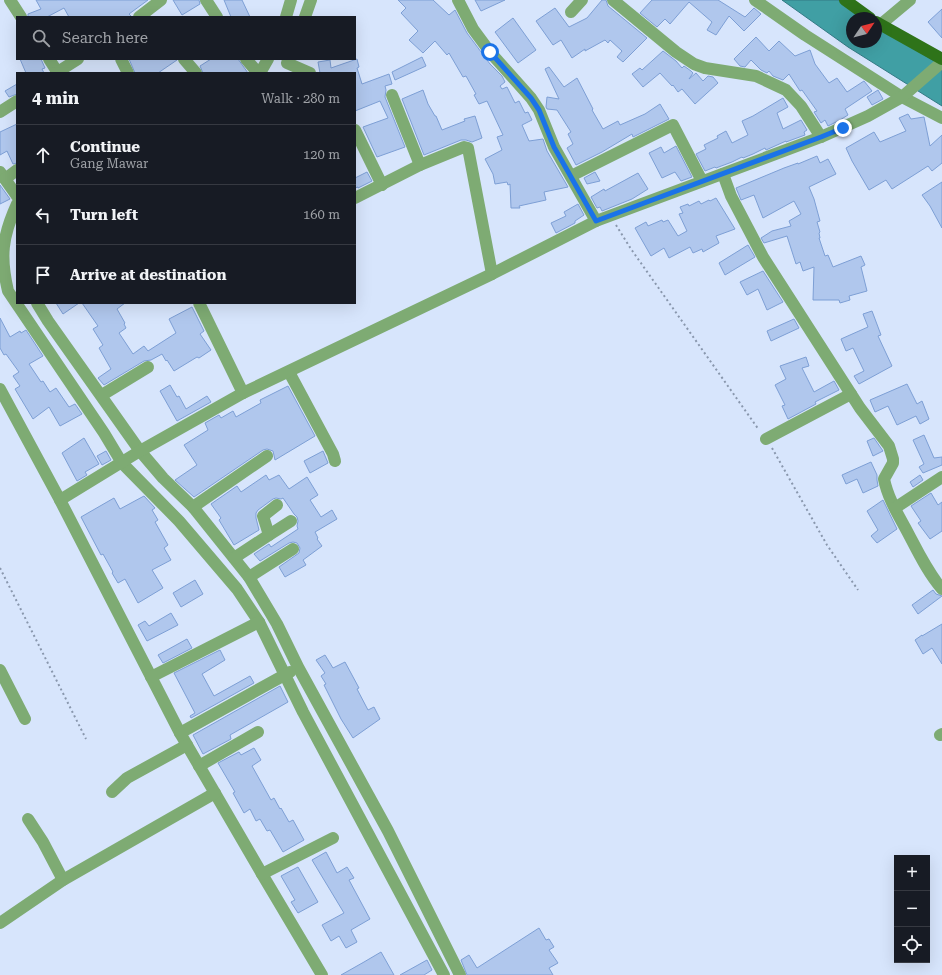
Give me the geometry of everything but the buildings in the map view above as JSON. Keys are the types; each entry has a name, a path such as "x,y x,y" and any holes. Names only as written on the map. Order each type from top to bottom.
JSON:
{"main road":[{"path":"846,0 862,12"},
{"path":"882,26 942,61"}],"street":[{"path":"10,0 20,16"},
{"path":"145,15 161,0"},
{"path":"206,0 216,16"},
{"path":"286,16 291,0"},
{"path":"305,16 312,0"},
{"path":"458,0 473,28 490,52 531,98 539,110 554,147 596,221"},
{"path":"571,12 582,0"},
{"path":"613,0 670,47 694,64 705,68 756,76 786,90 801,106 821,137"},
{"path":"755,0 805,35 942,118"},
{"path":"882,21 910,0"},
{"path":"50,60 56,72"},
{"path":"58,72 76,60"},
{"path":"122,60 128,72"},
{"path":"185,60 195,72"},
{"path":"247,60 258,72"},
{"path":"260,72 267,60"},
{"path":"60,500 131,457 243,394 492,274 596,221 821,137 868,116 905,95 942,61"},
{"path":"285,65 307,72"},
{"path":"392,95 420,165"},
{"path":"0,112 16,102"},
{"path":"571,176 674,125 702,181"},
{"path":"356,132 382,185"},
{"path":"356,198 420,165 464,147 469,148 492,274"},
{"path":"16,170 3,176 16,195"},
{"path":"723,174 731,196 763,257 860,408 889,446 893,463 884,479 890,497 936,582 942,589"},
{"path":"16,207 4,237 0,261 3,277 8,291 16,296"},
{"path":"199,304 243,394"},
{"path":"30,306 46,333 131,457 180,521 237,589 259,622 272,632"},
{"path":"30,306 46,333 102,396 112,428 131,457 163,478 193,507 249,577 272,632 291,671 388,831 460,975"},
{"path":"102,396 148,367"},
{"path":"289,372 333,454 335,461"},
{"path":"0,389 60,500 180,733 322,975"},
{"path":"766,439 851,394"},
{"path":"193,507 267,456"},
{"path":"895,508 942,477"},
{"path":"269,534 263,516 277,505"},
{"path":"234,558 291,521"},
{"path":"249,577 293,549"},
{"path":"151,677 259,622"},
{"path":"0,670 25,719"},
{"path":"180,733 291,671"},
{"path":"291,671 303,712 444,975"},
{"path":"199,766 258,732"},
{"path":"112,792 127,778 187,745"},
{"path":"0,923 63,880 215,793"},
{"path":"28,819 43,842 63,880"},
{"path":"262,874 333,838"}],"path":[{"path":"610,216 631,249 766,439 827,545 858,590"},
{"path":"0,568 86,740"}],"shaded area":[{"path":"782,0 838,0 857,12 846,12 846,46"},
{"path":"882,29 942,66 942,106 850,48 882,48"}],"route":[{"path":"490,52 531,98 539,110 554,147 596,221 843,128"}]}
